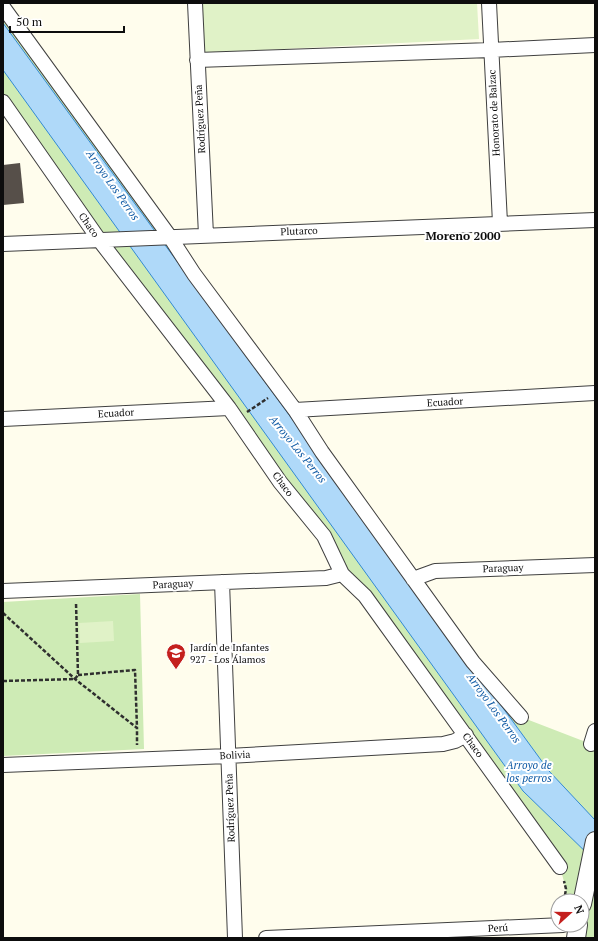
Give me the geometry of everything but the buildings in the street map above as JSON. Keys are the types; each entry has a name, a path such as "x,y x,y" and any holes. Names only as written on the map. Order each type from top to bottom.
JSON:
{"street":[{"name":"Rodríguez Peña","path":"195,3 206,235"},
{"name":"Honorato de Balzac","path":"489,3 500,223"},
{"path":"3,7 164,237 194,274 295,410 322,452 473,662 520,718"},
{"path":"197,60 595,45"},
{"name":"Chaco","path":"3,102 100,241 229,408 280,482 324,536 342,574 365,596 560,867"},
{"name":"Plutarco","path":"3,244 595,220"},
{"name":"Ecuador","path":"295,410 595,393"},
{"name":"Ecuador","path":"3,419 229,408"},
{"name":"Paraguay","path":"413,579 435,571 595,565"},
{"name":"Paraguay","path":"3,591 326,578 342,574"},
{"name":"Rodríguez Peña","path":"222,582 235,938"},
{"name":"Bolivia","path":"3,765 228,756 443,744 454,742 466,735"},
{"path":"584,893 595,841"},
{"name":"Perú","path":"266,938 550,926"}],"path":[{"path":"247,412 260,404"},
{"path":"75,588 78,675 75,679"},
{"path":"3,613 75,679 137,728"},
{"path":"78,675 135,670 138,760"},
{"path":"3,682 75,679"},
{"path":"560,867 566,889 565,893"}],"green space":[{"path":"201,3 477,3 479,39 203,53"},
{"path":"3,7 521,717 591,744 595,731 595,938 576,938 578,933 590,933 590,893 565,893 566,889 560,867 333,551 3,102"},
{"path":"140,594 144,749 3,756 3,602"},
{"path":"113,621 114,641 80,643 79,623"}],"water":[{"name":"Arroyo de los perros","path":"3,23 549,771 595,820 595,861 523,791 3,70"}],"place":[{"name":"Jardín de Infantes 927 - Los Álamos","path":"176,670"}],"district":[{"name":"Moreno 2000","path":"463,235"}],"water label":[{"name":"Arroyo Los Perros","path":"113,185"},
{"name":"Arroyo Los Perros","path":"298,449"},
{"name":"Arroyo Los Perros","path":"494,708"}]}
